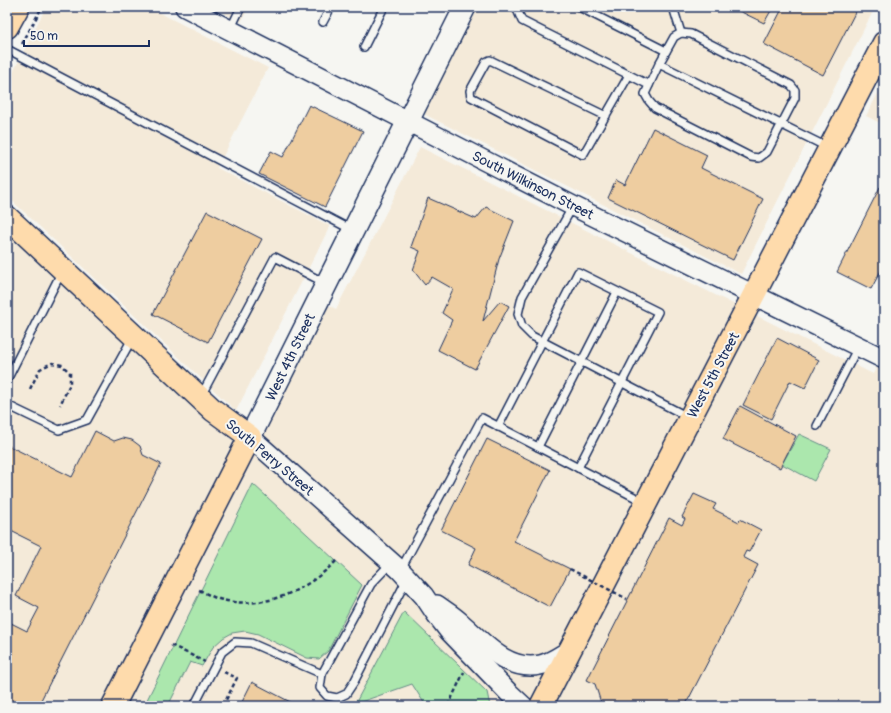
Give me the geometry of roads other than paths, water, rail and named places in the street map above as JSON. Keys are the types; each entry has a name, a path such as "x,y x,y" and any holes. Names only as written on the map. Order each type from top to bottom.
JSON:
{"main road":[{"path":"7,27 18,7"},
{"name":"West 4th Street","path":"113,706 250,437 465,7"},
{"name":"West 5th Street","path":"541,706 884,44"},
{"name":"South Perry Street","path":"7,217 213,410 250,437"}],"street":[{"name":"South Wilkinson Street","path":"185,7 573,206 884,359"},
{"name":"South Perry Street","path":"250,437 400,570 424,596 449,631 508,692 524,706"},
{"path":"424,596 460,622 504,660 528,666 540,665 554,660 570,650"}],"lane":[{"path":"230,30 242,7"},
{"path":"323,22 331,7"},
{"path":"364,46 384,7"},
{"path":"516,7 522,21 649,85"},
{"path":"579,7 666,51"},
{"path":"673,7 681,33"},
{"path":"681,33 691,34 791,85 795,90 795,98 767,152 759,158 751,157 655,108 645,94 666,51 674,38 681,33"},
{"path":"7,49 353,230"},
{"path":"606,116 490,60 486,62 470,91 471,97 583,155 606,116 629,75"},
{"path":"659,64 829,148"},
{"path":"573,206 522,297 518,314 522,326 532,336 690,418"},
{"path":"200,398 275,257 326,284"},
{"path":"7,380 63,269"},
{"path":"498,427 578,272 658,312 578,468"},
{"path":"538,447 617,292"},
{"path":"7,405 59,430 87,420 134,335"},
{"path":"817,426 858,346"},
{"path":"400,570 372,584 322,674 320,688 327,696 337,698 346,694 354,682 400,570 482,418 646,503"},
{"path":"194,706 222,652 235,642 251,643 322,674"}]}
